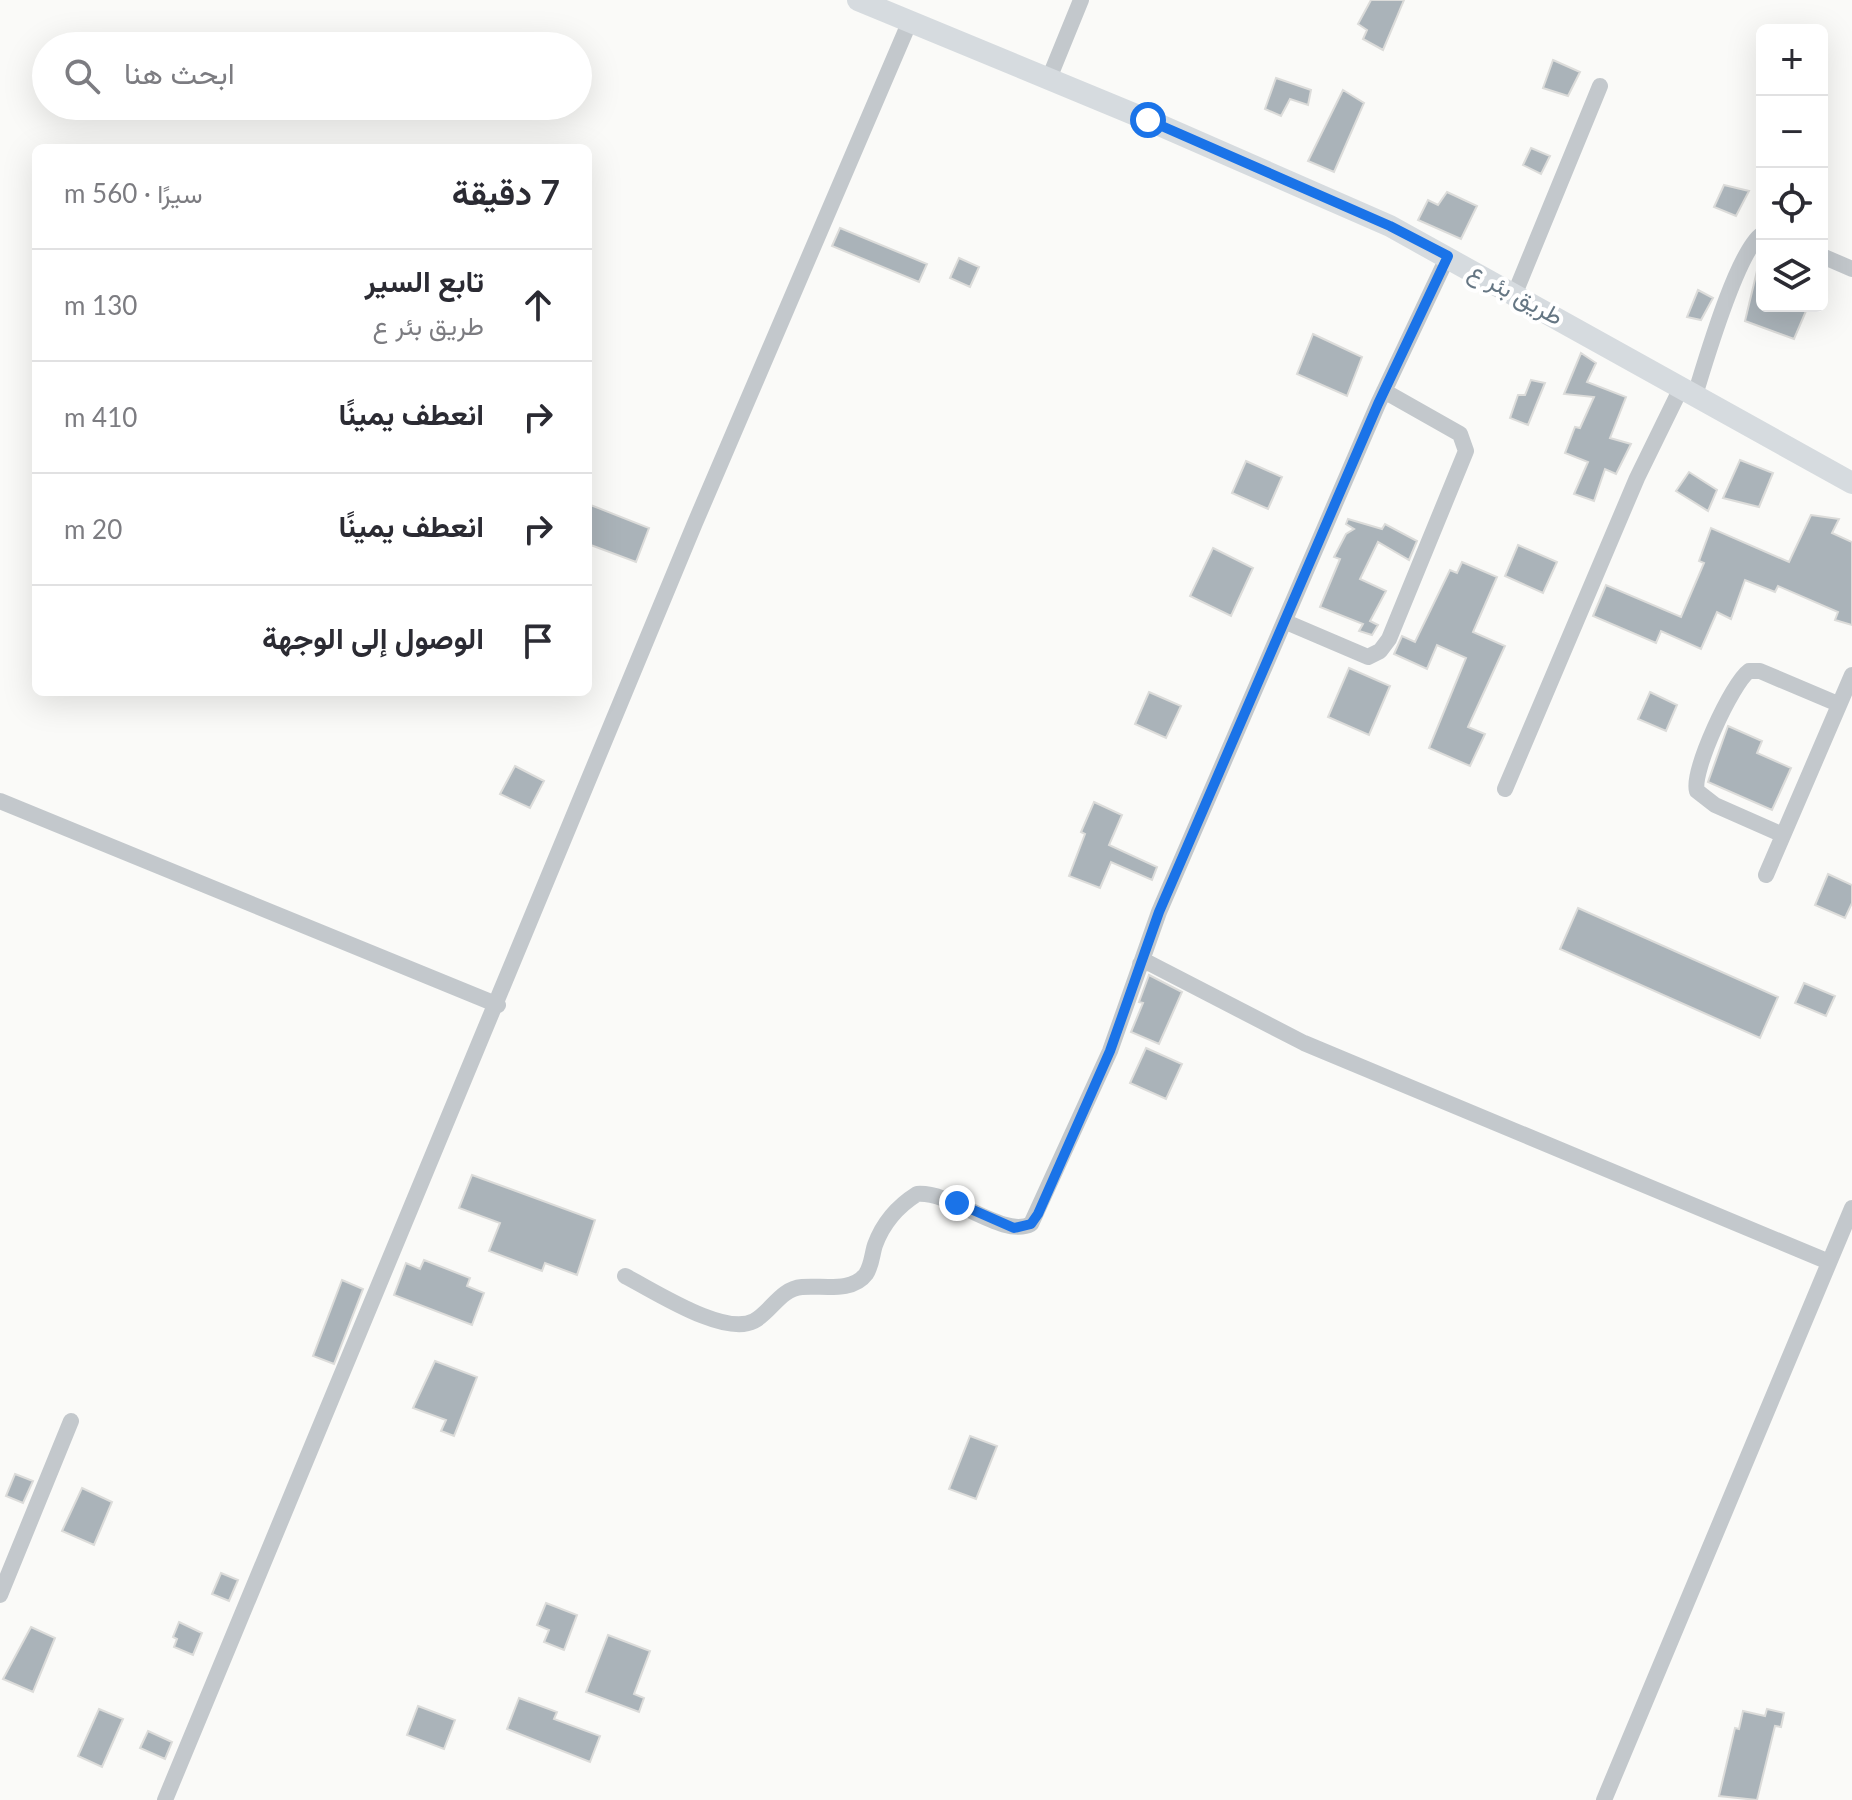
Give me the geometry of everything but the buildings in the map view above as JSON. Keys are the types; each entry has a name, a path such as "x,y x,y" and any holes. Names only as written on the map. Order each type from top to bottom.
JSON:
{"street":[{"name":"طريق بئر ع","path":"858,0 1148,120 1390,226 1852,483"},
{"path":"1048,81 1081,0"},
{"path":"165,1800 498,1005 701,509 910,21"},
{"path":"1515,293 1600,86"},
{"path":"1505,789 1637,478 1688,392 1756,238"},
{"path":"625,1276 707,1317 742,1325 765,1314 786,1292 800,1287 835,1287 860,1279 866,1273 889,1219 917,1194 936,1195 1014,1228 1031,1224 1110,1051 1140,964 1384,391 1448,256"},
{"path":"1828,259 1852,269"},
{"path":"1286,622 1368,657 1380,651 1389,639 1466,451 1460,434 1384,391"},
{"path":"1783,835 1715,805 1697,791 1696,778 1710,742 1734,688 1749,671 1760,671 1838,704"},
{"path":"1766,875 1852,675"},
{"path":"0,801 498,1005"},
{"path":"1140,964 1149,963 1304,1043 1829,1262"},
{"path":"1604,1800 1852,1208"},
{"path":"0,1595 71,1421"}],"route":[{"path":"957,1203 1014,1228 1023,1229 1038,1214 1110,1051 1159,912 1378,404 1448,256 1390,226 1148,120"}]}
